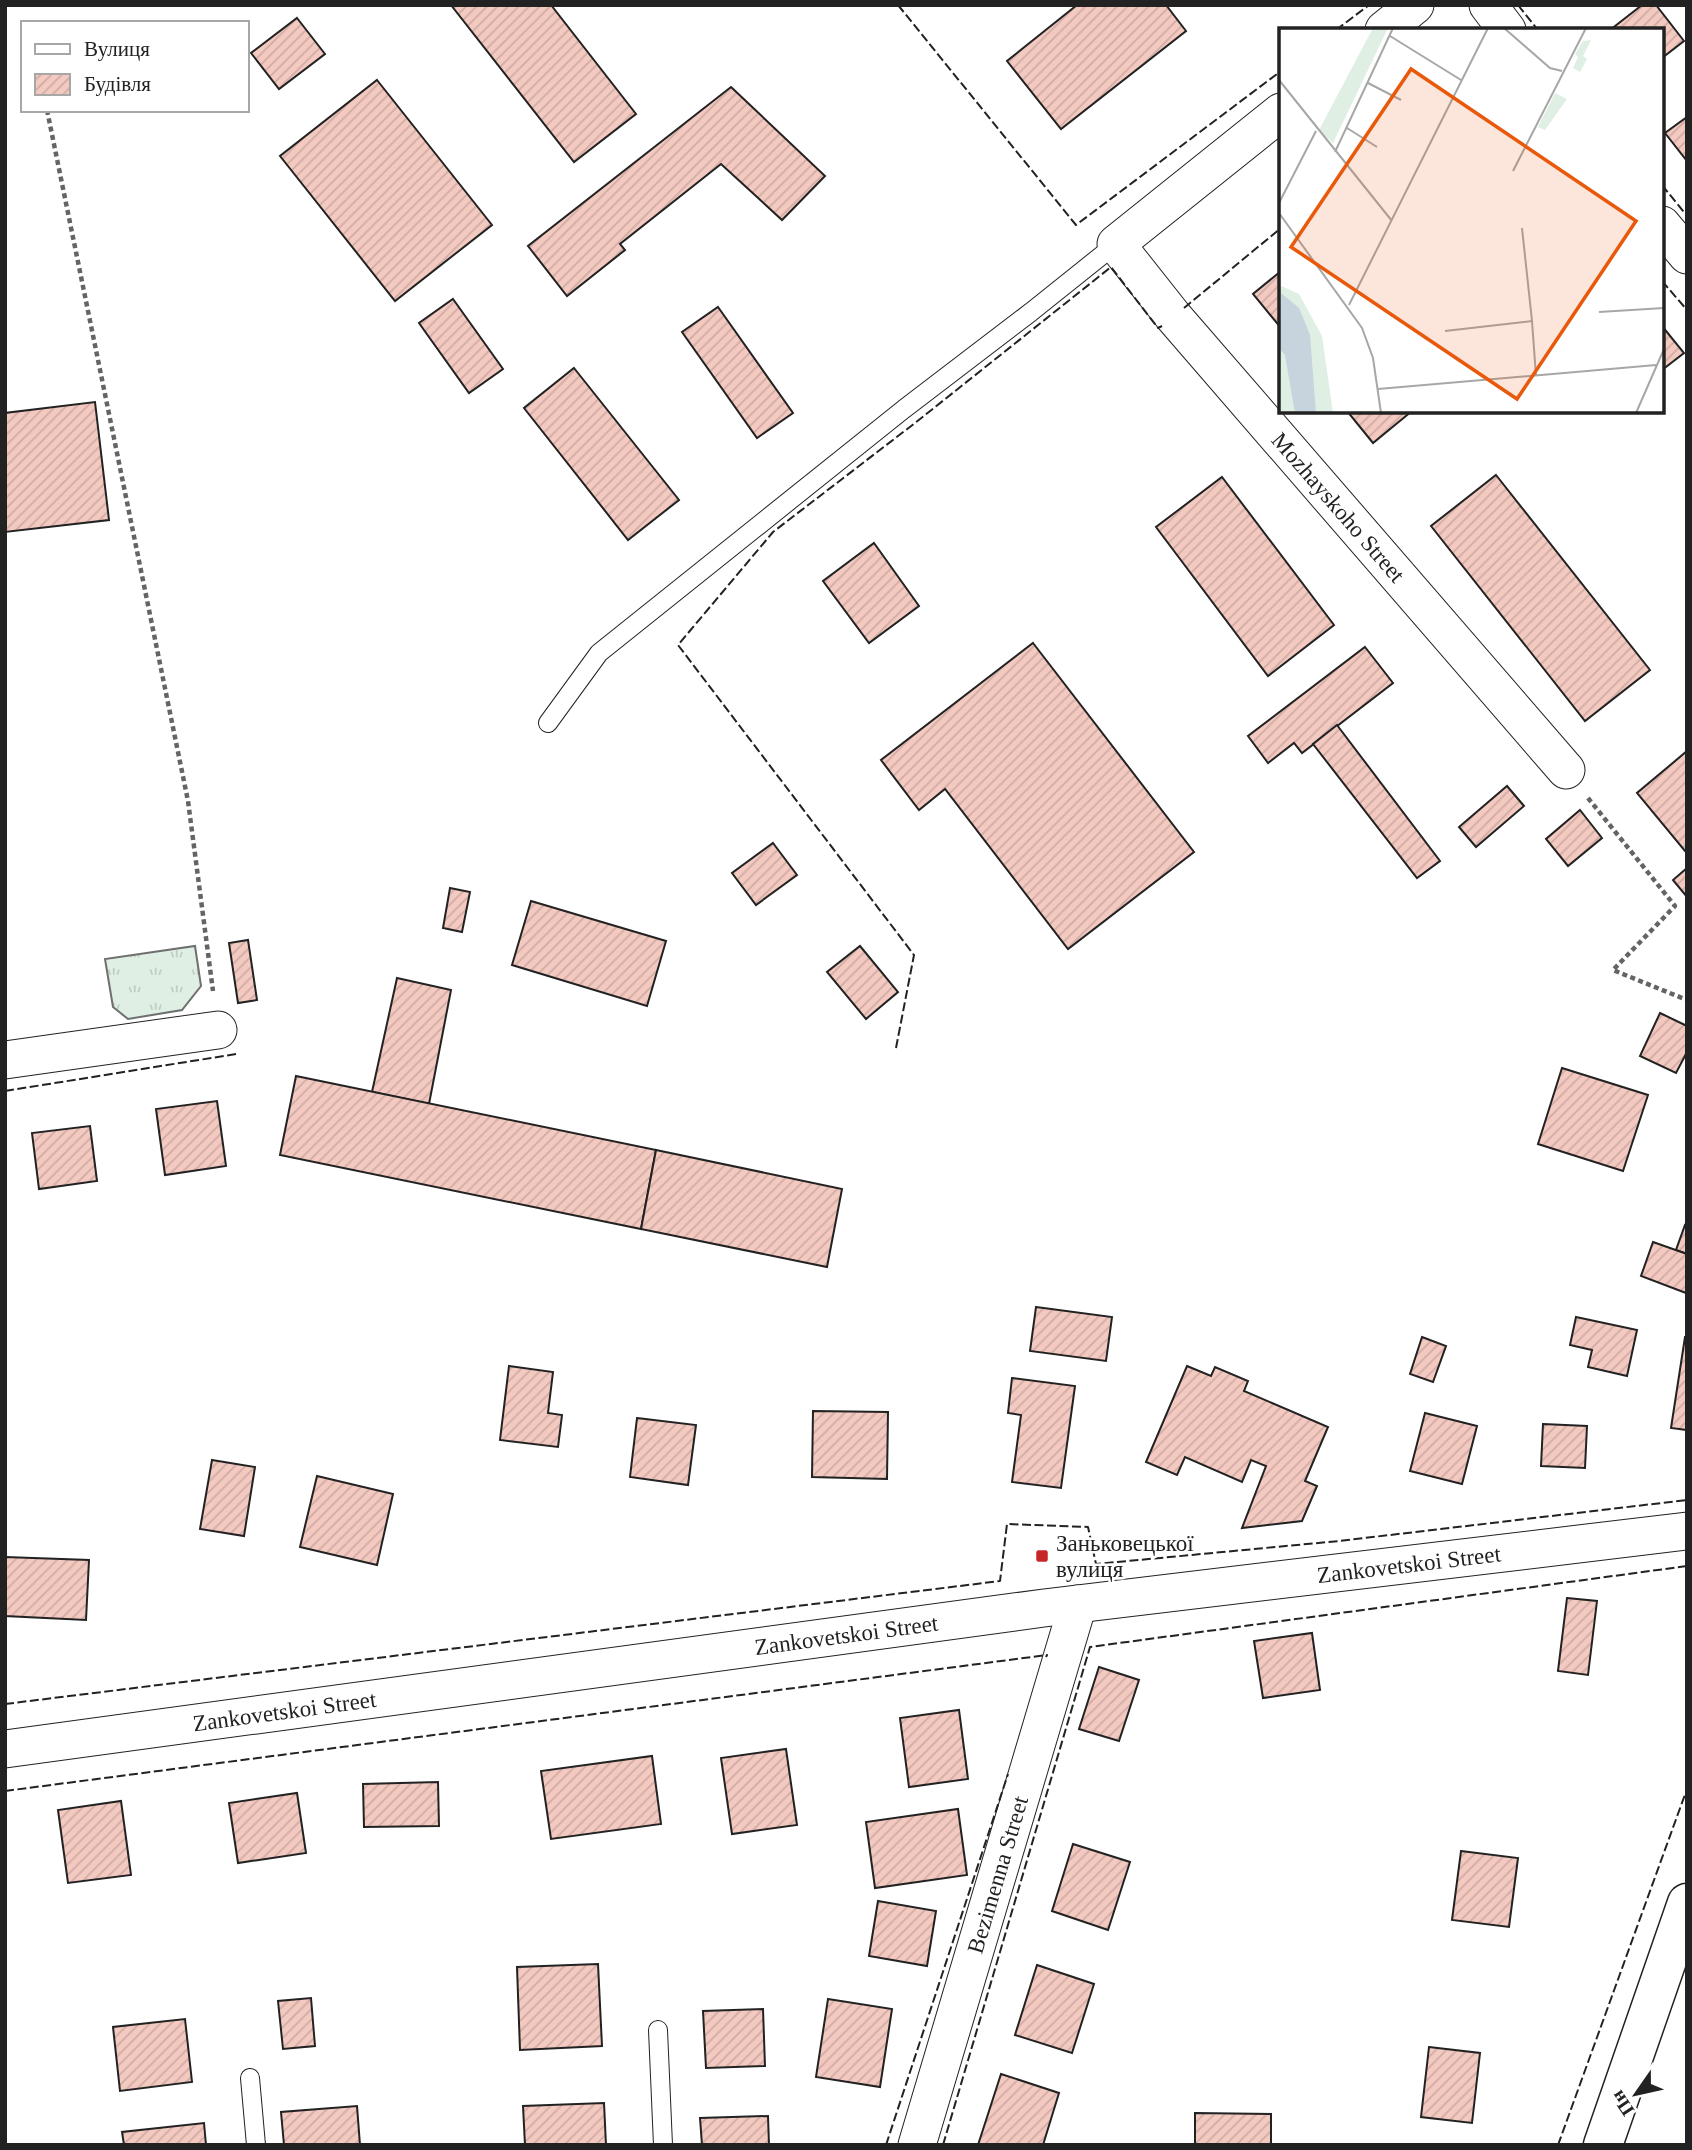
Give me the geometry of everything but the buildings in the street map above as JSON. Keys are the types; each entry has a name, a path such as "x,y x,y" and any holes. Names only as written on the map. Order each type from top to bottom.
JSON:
{"street":[{"path":"1386,28 1415,5"},
{"path":"1488,5 1505,28"},
{"path":"1116,244 1279,114"},
{"path":"1664,227 1687,256"},
{"name":"Mozhayskoho Street","path":"1116,244 1173,316 1566,771"},
{"path":"5,1060 219,1030"},
{"name":"Zankovetskoi Street","path":"5,1749 1077,1604 1687,1531"},
{"name":"Bezimenna Street","path":"917,2145 1077,1604"},
{"path":"1603,2145 1687,1903"}],"lane":[{"path":"548,723 598,653 1116,244"},
{"path":"658,2030 663,2145"},
{"path":"250,2078 256,2145"}],"path":[{"path":"47,112 188,801 219,1030"},
{"path":"1566,771 1675,906 1613,970 1687,1000"}],"green space":[{"path":"195,946 201,986 182,1010 128,1019 113,1007 105,959"}],"fence":[{"path":"898,5 1076,225 1279,73"},
{"path":"1339,28 1369,5"},
{"path":"1518,5 1536,28"},
{"path":"1664,187 1687,216"},
{"path":"1184,308 1279,230"},
{"path":"896,1048 914,955 678,645 773,532 1111,267 1158,328 1162,326"},
{"path":"1664,283 1687,310"},
{"path":"5,1091 236,1054"},
{"path":"5,1704 1000,1581 1007,1524 1088,1527 1096,1564 1339,1541 1687,1500"},
{"path":"943,2145 1090,1647 1687,1566"},
{"path":"5,1791 1047,1655 1046,1657"},
{"path":"886,2145 1008,1774"},
{"path":"1558,2145 1687,1789"}],"place":[{"name":"Заньковецької вулиця","path":"1042,1556"}]}
